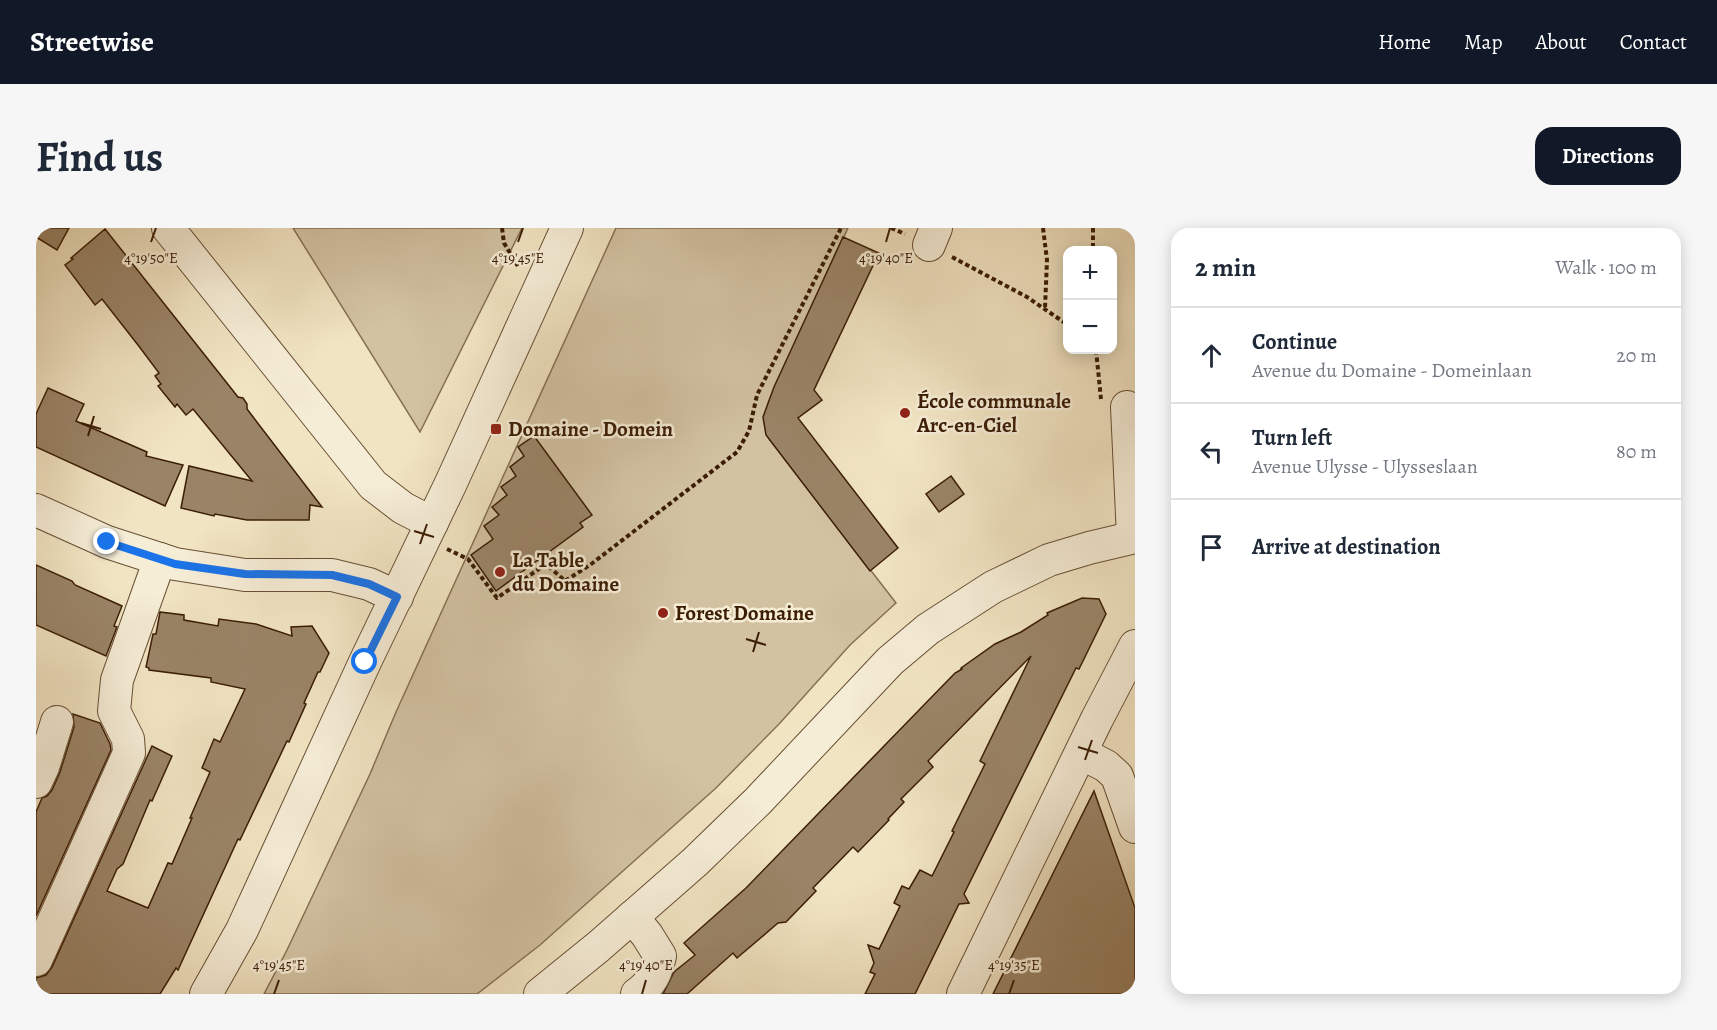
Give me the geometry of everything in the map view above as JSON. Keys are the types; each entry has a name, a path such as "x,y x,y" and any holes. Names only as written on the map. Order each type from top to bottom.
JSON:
{"street":[{"path":"168,228 373,485 428,530"},
{"path":"206,994 242,930 567,228"},
{"path":"540,994 695,862 758,801 890,661 928,629 993,587 1049,560 1134,537 1127,407"},
{"path":"36,510 107,542 175,564 245,574 332,575 369,584 397,597"},
{"path":"36,960 129,753 128,739 114,711 117,680 160,559"},
{"path":"963,994 1135,646"},
{"path":"36,783 57,722"},
{"path":"1081,753 1106,766 1117,776 1135,827"},
{"path":"632,917 660,956 657,971 637,994"}],"path":[{"path":"502,228 504,243 518,267 523,270"},
{"path":"428,530 468,559 497,598 546,564 565,581 591,565 736,452 749,431 757,395 841,228"},
{"path":"891,228 933,237 1063,321"},
{"path":"1042,228 1047,260 1045,308"},
{"path":"1093,228 1093,246"}],"shaded area":[{"path":"293,228 522,228 420,432"},
{"name":"Forest Domaine","path":"616,228 848,228 773,391 764,421 770,440 896,603 850,645 780,723 716,788 540,945 477,994 264,994 370,774"}],"building":[{"path":"36,228 69,228 57,250 36,237"},
{"path":"105,229 238,397 243,398 247,409 322,507 310,505 309,520 247,520 215,514 214,516 181,508 189,466 252,481 193,409 186,415 177,404 175,407 158,386 161,384 155,376 159,373 138,345 102,299 95,305 65,265"},
{"path":"843,237 879,253 814,390 822,400 798,418 898,548 870,571 766,435 763,417 774,387"},
{"path":"48,388 84,404 76,421 147,452 146,456 183,465 165,506 36,447 36,414"},
{"path":"534,436 592,515 580,523 583,527 496,591 471,555 493,539 484,526 499,515 492,507 507,495 501,487 516,476 510,467 524,456 518,447"},
{"path":"951,476 964,494 939,512 926,494"},
{"path":"36,565 122,606 106,656 36,625"},
{"path":"1082,598 1099,599 1106,614 1079,669 1076,668 964,894 969,903 959,904 915,994 865,994 875,974 870,972 874,963 868,945 879,949 900,906 894,903 902,886 909,889 920,870 932,876 985,764 980,761 1031,656 928,761 933,767 901,799 904,802 889,820 858,852 853,847 813,888 816,891 786,922 778,923 737,958 733,953 687,994 663,994 674,972 695,955 684,943 746,888 955,673 995,644 1021,632 1048,615 1047,613"},
{"path":"160,612 184,615 184,620 218,626 219,619 256,624 292,636 291,627 312,626 329,653 304,703 306,704 289,742 287,741 240,840 238,839 178,970 176,968 160,994 36,994 36,978 46,975 52,967 152,746 172,756 152,801 150,800 123,864 117,869 107,891 148,908 168,863 172,864 210,772 202,768 214,739 220,742 245,689 211,682 211,678 149,670 146,667"},
{"path":"73,714 100,723 111,750 36,916 36,812 42,798 52,790 60,772 74,727"},
{"path":"1094,791 1135,908 1135,994 993,994"}],"place":[{"name":"École communale Arc-en-Ciel","path":"905,413"},
{"name":"Domaine - Domein","path":"496,429"},
{"name":"La Table du Domaine","path":"500,572"},
{"name":"Forest Domaine","path":"663,613"}],"route":[{"path":"107,542 175,564 245,574 332,575 369,584 397,597 365,662"}]}
